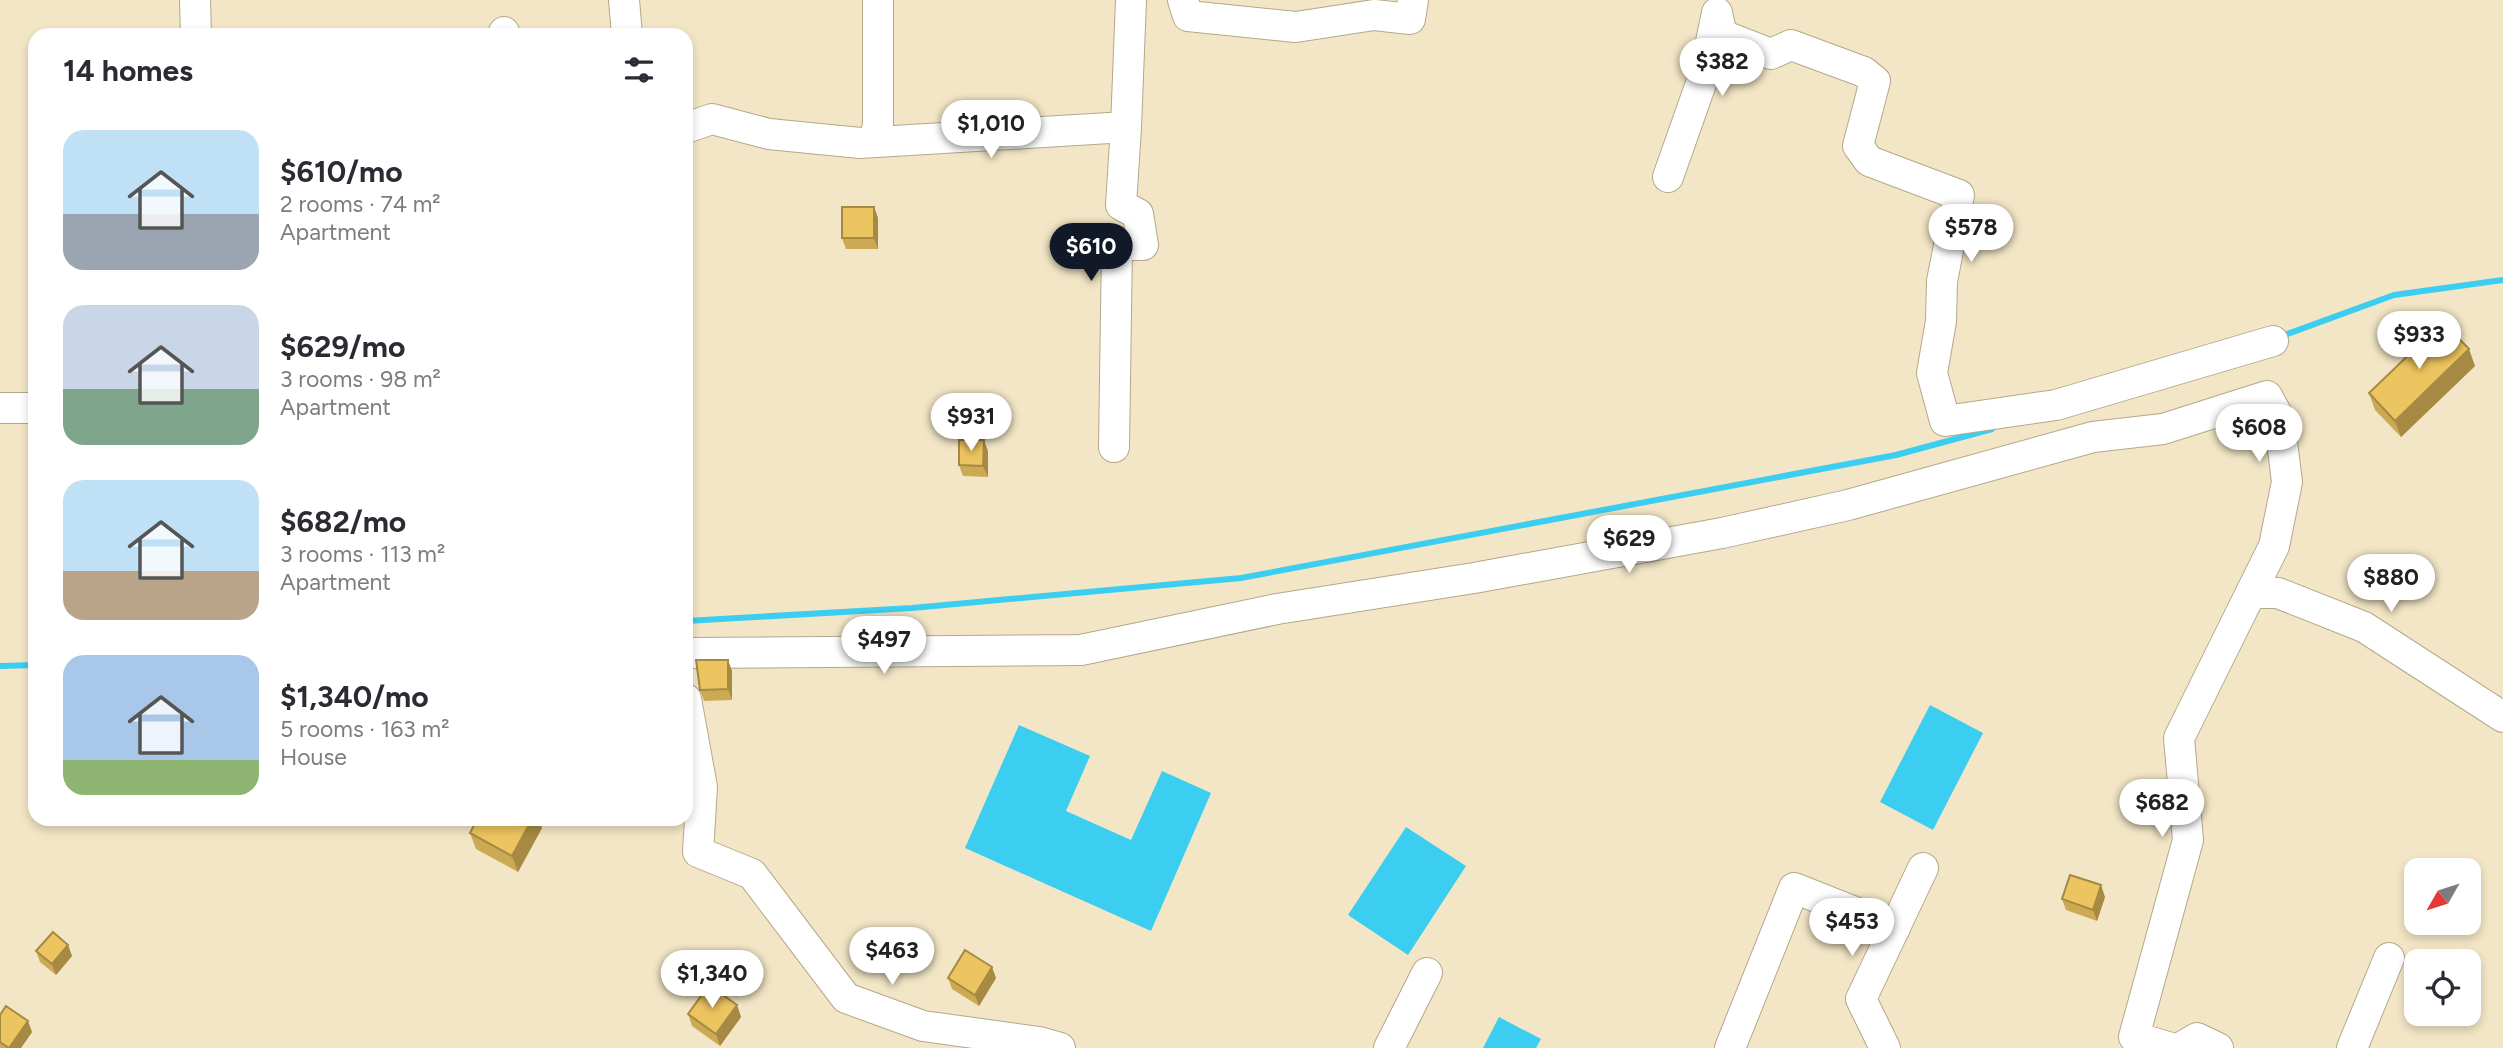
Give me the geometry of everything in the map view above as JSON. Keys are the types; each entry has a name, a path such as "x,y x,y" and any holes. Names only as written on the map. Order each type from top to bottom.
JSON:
{"street":[{"path":"195,0 196,28"},
{"path":"624,0 626,28"},
{"path":"874,141 878,125 878,0"},
{"path":"1114,447 1117,245 1143,245 1138,215 1122,205 1131,0"},
{"path":"1183,0 1188,16 1296,27 1374,15 1410,19 1413,0"},
{"path":"1668,177 1704,75 1719,6"},
{"path":"1719,6 1723,35 1771,54 1791,45 1864,72 1875,81 1858,146 1869,161 1959,195 1942,281 1941,320 1932,373 1945,421 2056,405 2273,341"},
{"path":"693,126 712,120 769,134 860,143 1126,127"},
{"path":"693,653 1082,650 1277,609 1474,578 1722,533 1848,505 1947,475 2093,437 2164,429 2267,396 2279,418 2287,482 2274,546 2179,738 2188,841 2134,1037 2171,1048"},
{"path":"0,408 28,408"},
{"path":"2251,593 2278,593 2364,627 2503,717"},
{"path":"693,738 702,787 698,852 752,874 846,998 923,1026 1038,1042 1060,1048"},
{"path":"1885,1048 1861,999 1923,868"},
{"path":"1730,1048 1794,888 1895,928"},
{"path":"2352,1048 2389,958"},
{"path":"1389,1048 1427,973"},
{"path":"2180,1048 2197,1038 2218,1048"}],"water":[{"path":"1930,705 1983,733 1933,830 1880,802"},
{"path":"1019,725 1090,756 1066,811 1131,840 1162,771 1211,793 1151,931 965,848"},
{"path":"1406,827 1466,866 1408,955 1348,915"},
{"path":"1499,1017 1541,1039 1536,1048 1483,1048"}],"building":[{"path":"842,207 874,207 874,238 842,238"},
{"path":"2443,322 2469,349 2395,421 2369,393"},
{"path":"959,440 984,440 983,466 959,465"},
{"path":"696,660 728,660 728,689 700,690"},
{"path":"474,826 528,826 512,856 470,833"},
{"path":"2070,875 2101,885 2093,910 2062,899"},
{"path":"53,932 68,945 52,964 36,951"},
{"path":"965,950 992,967 975,995 948,978"},
{"path":"709,985 737,1005 716,1034 688,1014"},
{"path":"6,1006 28,1021 9,1048 0,1042 0,1015"}],"waterway":[{"path":"2279,337 2394,295 2503,280"},
{"path":"693,621 912,608 1241,578 1896,455 1992,429"},
{"path":"0,666 28,665"}]}
